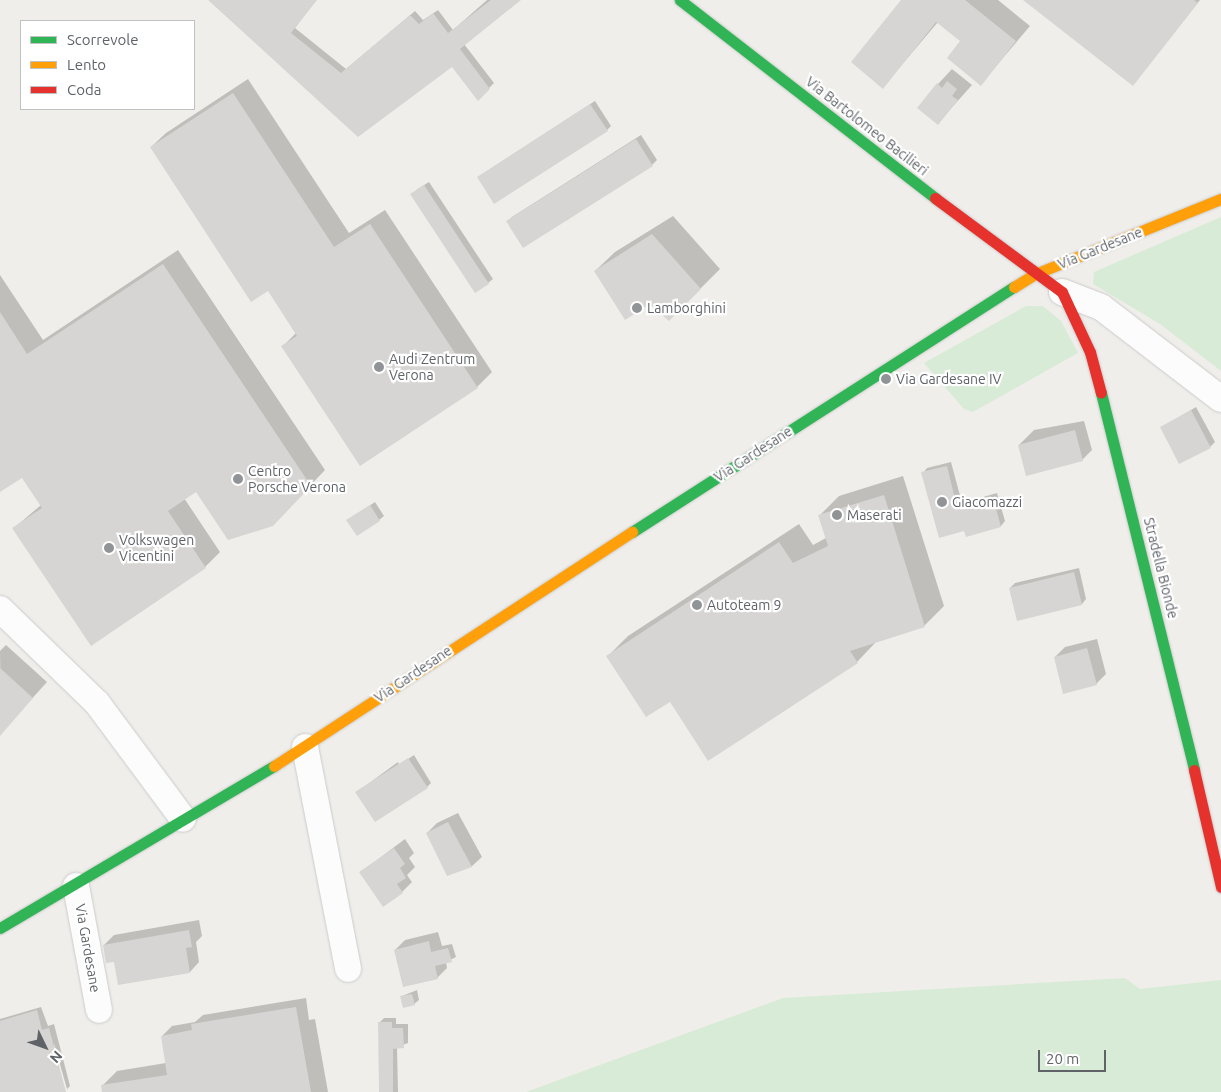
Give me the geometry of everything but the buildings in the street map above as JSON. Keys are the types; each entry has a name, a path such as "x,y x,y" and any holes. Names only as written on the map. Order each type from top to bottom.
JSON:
{"main road":[{"name":"Via Bartolomeo Bacilieri","path":"680,0 1035,274"},
{"name":"Via Gardesane","path":"0,928 76,886 183,819 305,747 463,641 1035,274 1221,199"},
{"path":"1035,274 1062,292"},
{"name":"Stradella Bionde","path":"1062,292 1090,352 1168,654 1221,888"}],"street":[{"path":"1062,292 1101,307 1221,399"},
{"path":"0,609 97,703 183,819"},
{"path":"305,747 348,969"},
{"name":"Via Gardesane","path":"76,886 99,1010"}],"green space":[{"path":"1221,217 1221,371 1160,324 1093,284 1094,272"},
{"path":"1026,306 1043,306 1061,321 1078,353 973,412 964,409 924,363"},
{"path":"1125,978 1140,989 1221,980 1221,1092 526,1092 783,998"}],"traffic: fast":[{"path":"680,0 935,198"},
{"path":"632,532 1014,287"},
{"path":"1101,393 1194,770"},
{"path":"0,928 274,766"}],"traffic: slow":[{"path":"1014,287 1035,274 1221,199"},
{"path":"274,766 632,532"}],"traffic: jam":[{"path":"935,198 1062,292 1090,352 1101,393"},
{"path":"1194,770 1221,887"}],"place":[{"name":"Lamborghini","path":"637,308"},
{"name":"Audi Zentrum Verona","path":"379,367"},
{"name":"Via Gardesane IV","path":"886,379"},
{"name":"Centro Porsche Verona","path":"238,479"},
{"name":"Giacomazzi","path":"942,502"},
{"name":"Maserati","path":"837,515"},
{"name":"Volkswagen Vicentini","path":"109,548"},
{"name":"Autoteam 9","path":"697,605"}]}
